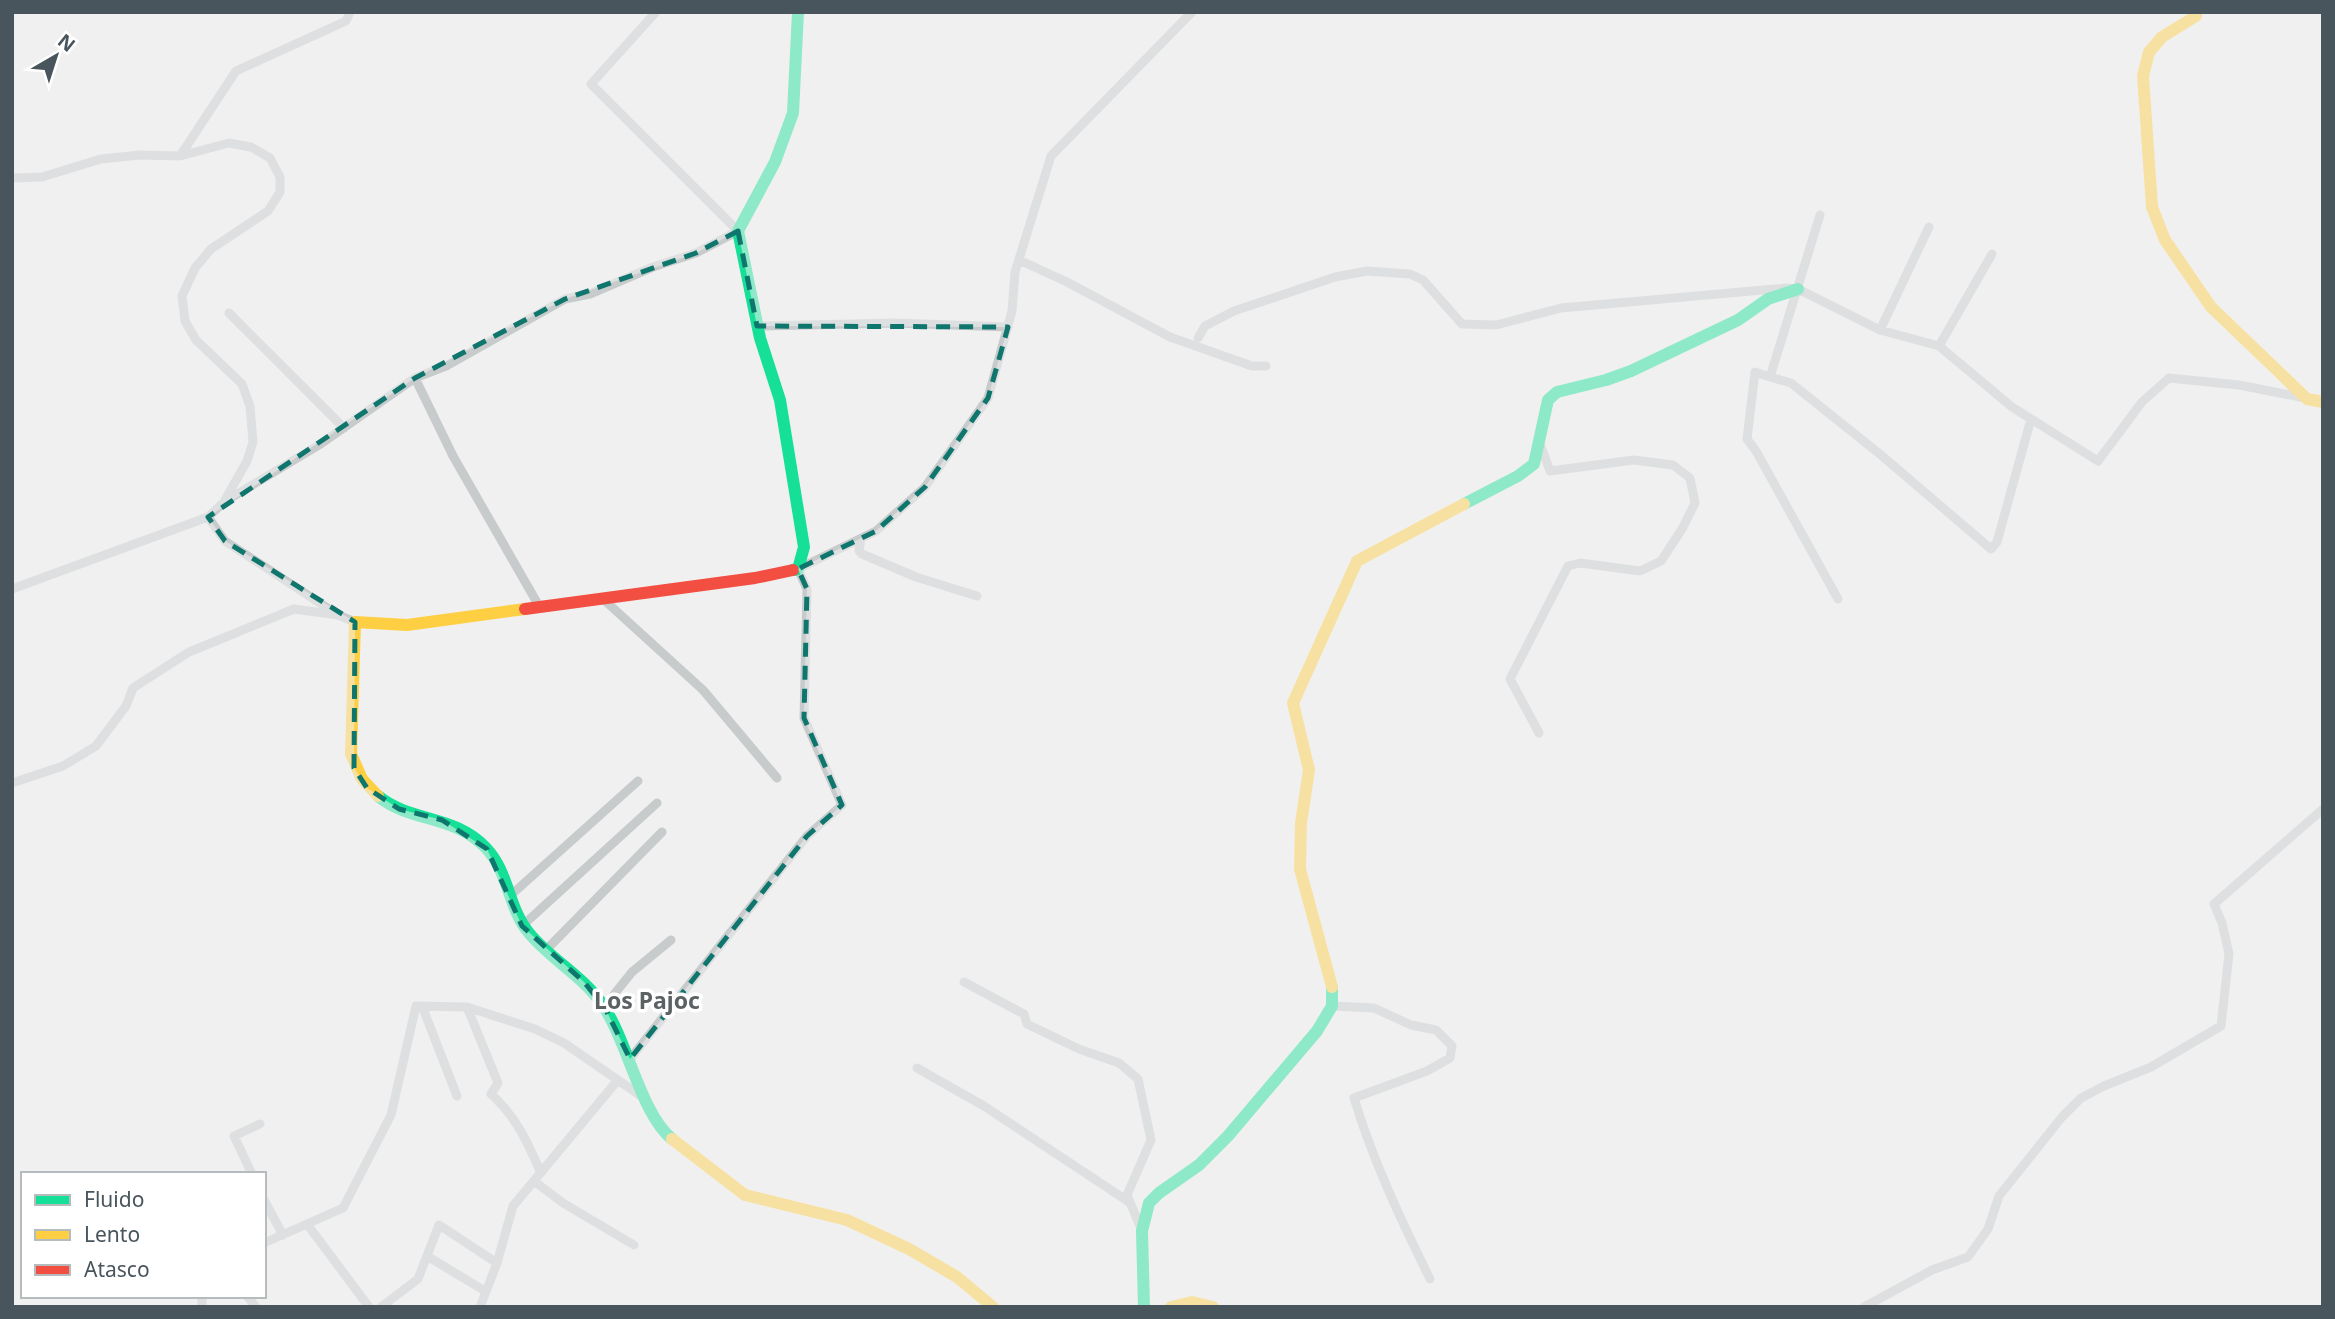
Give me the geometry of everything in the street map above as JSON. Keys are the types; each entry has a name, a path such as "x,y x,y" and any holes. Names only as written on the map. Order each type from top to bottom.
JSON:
{"street":[{"path":"180,156 236,71 346,21 350,12"},
{"path":"630,1059 807,836 842,805 804,718 807,589 798,569 804,547 782,414 757,326 738,231 592,84 656,12"},
{"path":"12,589 208,517 224,502 344,428 415,378 446,366 565,299 590,293 696,253 738,231 775,162 793,113 798,12"},
{"path":"208,517 225,541 338,615 355,622 407,625 755,578 798,569 876,531 926,487 988,398 1012,311 1018,260 1051,156 1192,12"},
{"path":"2196,12 2196,16 2162,37 2149,52 2143,76 2152,207 2165,240 2211,307 2308,399"},
{"path":"12,178 42,177 101,159 141,155 180,156 229,143 251,147 270,158 280,177 280,192 268,211 211,249 195,268 182,296 185,321 196,340 242,384 250,405 253,442 247,461 224,502"},
{"path":"1770,377 1819,215"},
{"path":"1880,330 1929,227"},
{"path":"1939,346 1992,254"},
{"path":"1018,260 1067,282 1170,337 1252,366 1266,366"},
{"path":"1198,338 1206,327 1234,311 1335,277 1367,271 1410,274 1423,280 1462,324 1496,325 1561,308 1786,288 1798,289 1880,330 1939,346 2012,407 2098,461 2142,402 2169,378 2239,385 2323,402"},
{"path":"1144,1307 1142,1231 1149,1203 1199,1165 1228,1136 1317,1031 1332,1006 1333,989 1300,869 1301,823 1309,771 1293,703 1357,561 1518,476 1534,464 1548,400 1557,392 1631,371 1738,320 1768,299 1798,289"},
{"path":"229,313 344,428"},
{"path":"757,326 895,323 1008,327"},
{"path":"1838,599 1747,439 1755,372 1791,383 1991,549 1997,542 2031,419"},
{"path":"415,378 453,456 539,606"},
{"path":"1539,441 1550,471 1634,460 1673,464 1690,478 1695,503 1661,561 1640,571 1580,563 1567,566 1510,679 1539,733"},
{"path":"860,539 859,551 862,554 916,577 977,596"},
{"path":"602,598 703,690 777,778"},
{"path":"12,783 63,766 96,746 126,706 133,688 189,652 294,609 338,615"},
{"path":"355,622 351,754 354,768 367,788 399,809 442,820 467,833 487,849 502,872 522,926 584,982 604,1007 630,1059 645,1099 666,1134 745,1195 847,1220 957,1277 993,1307"},
{"path":"511,895 638,781"},
{"path":"522,926 657,803"},
{"path":"1864,1307 1932,1270 1968,1257 1988,1229 1999,1196 2062,1117 2081,1098 2151,1067 2221,1027 2230,954 2214,904 2323,809"},
{"path":"547,949 662,832"},
{"path":"604,1007 632,972 671,940"},
{"path":"964,982 1024,1014 1027,1024 1079,1049 1119,1063 1138,1079 1151,1140 1127,1195 1142,1231"},
{"path":"266,1242 343,1208 391,1115 416,1006 467,1007 545,1034 565,1044 645,1099"},
{"path":"422,1006 457,1096"},
{"path":"1332,1006 1374,1008 1411,1025 1436,1030 1452,1045 1450,1058 1427,1071 1354,1098 1368,1143 1398,1215 1430,1279"},
{"path":"467,1007 498,1083 491,1094 507,1108 530,1147 540,1171"},
{"path":"917,1068 996,1114 1129,1202"},
{"path":"480,1307 497,1263 513,1206 617,1081"},
{"path":"251,1172 234,1136 260,1124"},
{"path":"534,1181 563,1203 634,1245"},
{"path":"266,1204 283,1234"},
{"path":"307,1224 369,1307"},
{"path":"381,1307 418,1279 439,1225 497,1263"},
{"path":"427,1256 485,1291"},
{"path":"1171,1307 1177,1303 1198,1301 1213,1307"}],"highlighted area":[{"path":"738,231 757,326 1008,327 988,398 925,487 876,531 798,569 807,589 804,718 842,805 807,836 630,1059 605,1008 584,982 522,926 487,849 442,820 399,809 367,788 354,768 355,622 225,541 208,517 415,378 565,299 696,253"}],"traffic: fast":[{"path":"793,570 798,569 804,547 780,400 760,338 738,231 775,162 793,113 798,12"},
{"path":"1464,504 1518,476 1534,464 1548,400 1557,392 1631,371 1738,320 1768,299 1798,289"},
{"path":"378,796 404,811 460,829 486,848 494,858 517,913 529,933 587,986 604,1007 613,1022 643,1096 661,1128 672,1139"},
{"path":"1144,1307 1142,1231 1149,1203 1199,1165 1228,1136 1317,1031 1332,1006 1332,987"}],"traffic: slow":[{"path":"2196,12 2196,16 2162,37 2149,52 2143,76 2152,207 2165,240 2211,307 2307,399 2323,402"},
{"path":"1332,987 1300,869 1301,823 1309,770 1293,703 1357,561 1464,504"},
{"path":"378,796 362,779 351,754 355,622 407,625 525,609"},
{"path":"672,1139 745,1195 847,1220 909,1249 957,1277 993,1307"},
{"path":"1171,1307 1192,1302 1213,1307"}],"traffic: jam":[{"path":"525,609 755,578 793,570"}],"district":[{"name":"Los Pajoc","path":"647,1000"}]}
